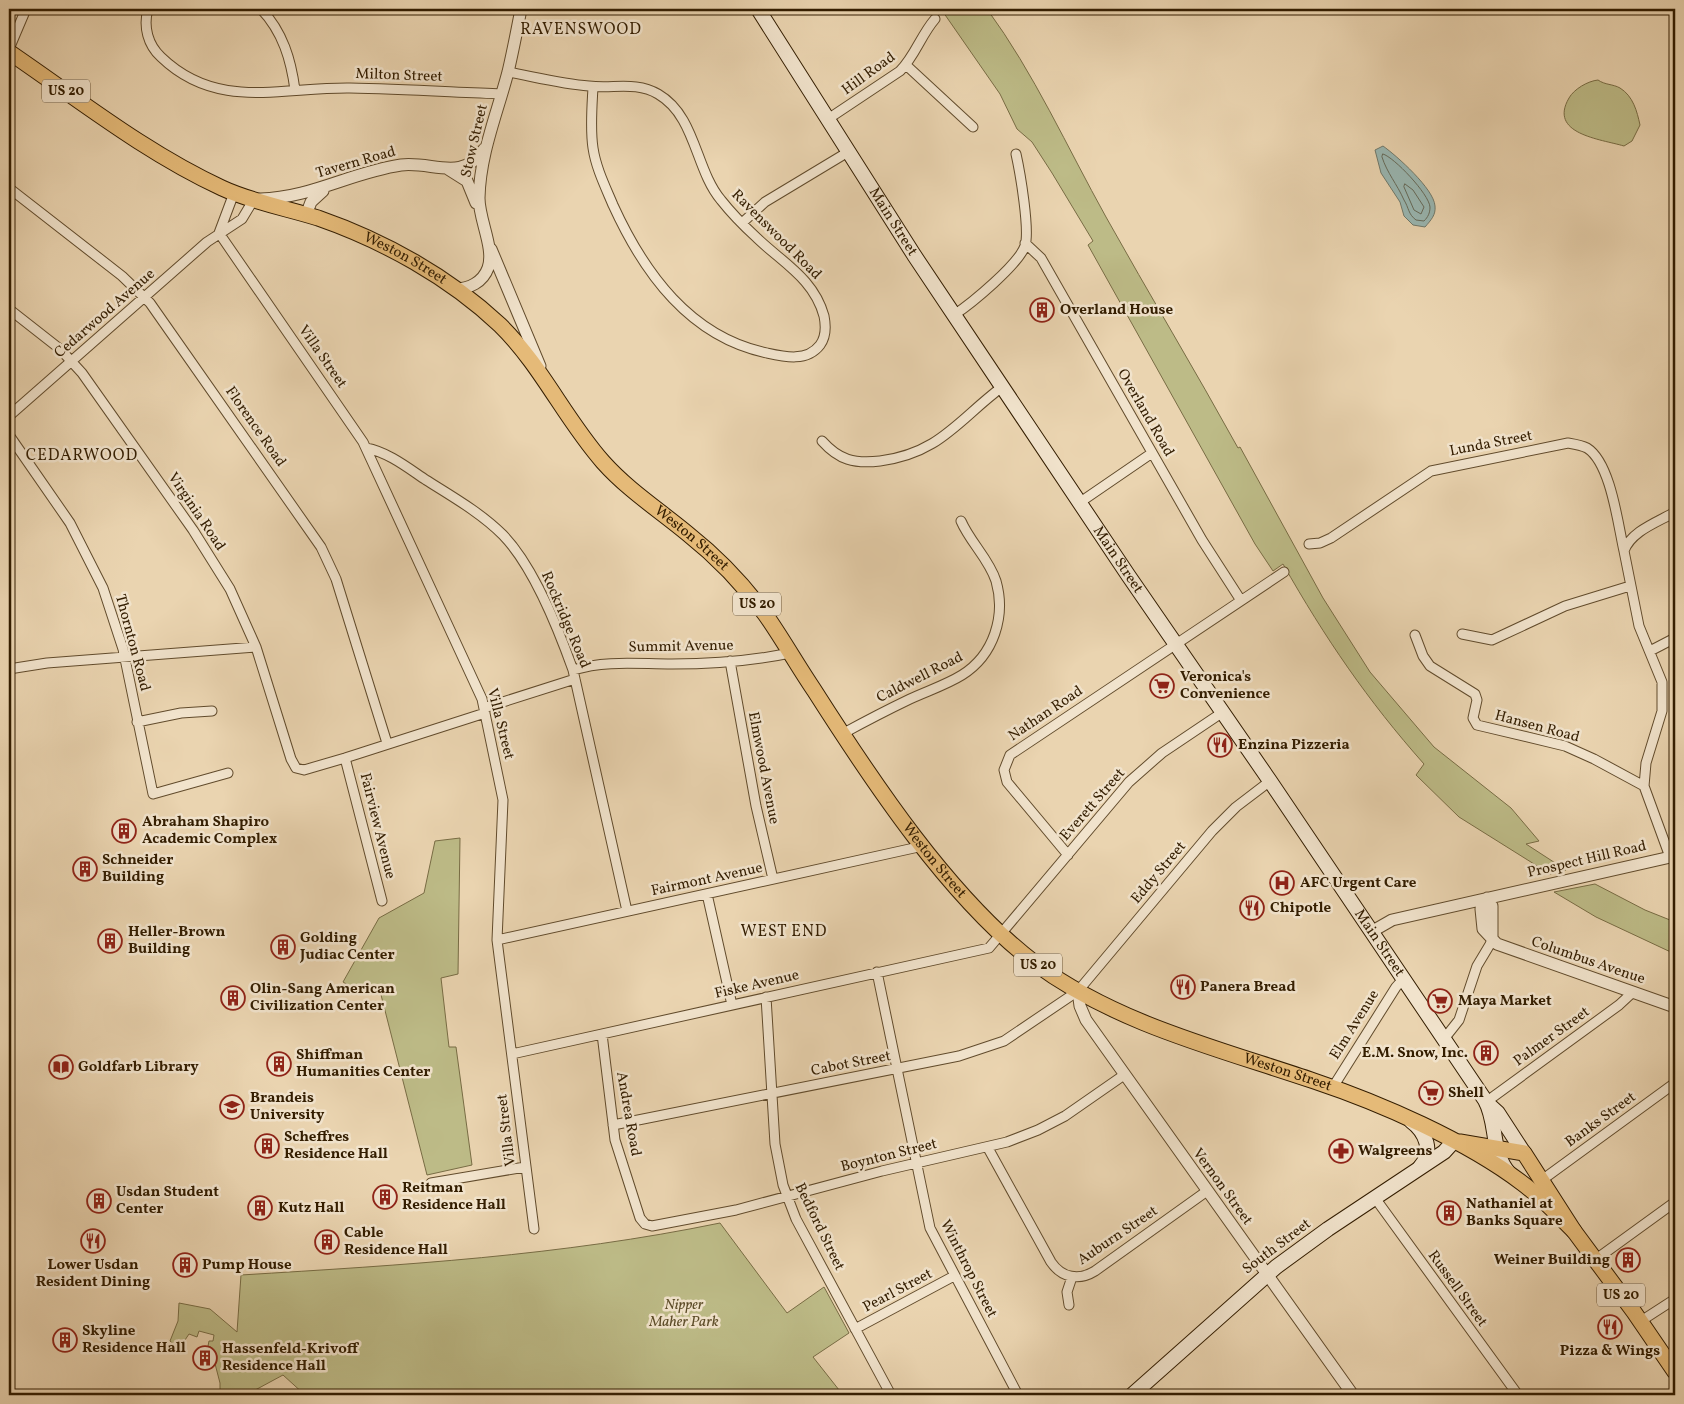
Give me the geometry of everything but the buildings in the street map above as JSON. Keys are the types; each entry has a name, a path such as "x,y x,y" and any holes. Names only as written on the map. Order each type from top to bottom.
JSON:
{"main road":[{"name":"Main Street","path":"758,9 954,316 1486,1102 1498,1114 1574,1231 1641,1321 1675,1372"},
{"name":"Weston Street","path":"9,51 152,149 194,174 234,193 355,231 385,246 455,289 508,333 592,448 618,478 691,536 733,574 764,612 842,734 923,846 1002,934 1039,966 1078,991 1170,1034 1333,1087 1454,1141 1496,1153 1524,1153"},
{"name":"Main Street","path":"1486,1102 1496,1153"},
{"path":"1411,1121 1420,1129 1427,1145 1426,1158 1418,1169"},
{"path":"1496,1153 1510,1132"},
{"name":"South Street","path":"1132,1395 1267,1275 1375,1198 1444,1152 1454,1141"},
{"name":"Weston Street","path":"1496,1153 1515,1178"},
{"name":"Main Street","path":"1515,1178 1544,1202 1574,1231"}],"street":[{"path":"9,51 26,9"},
{"name":"Milton Street","path":"148,9 146,25 151,44 164,60 195,82 238,93 351,88 502,94"},
{"path":"262,9 275,26 284,44 295,90"},
{"name":"Stow Street","path":"455,289 470,286 484,276 490,260 487,240 481,222 479,192 486,145 508,72 521,9"},
{"name":"Hill Road","path":"828,119 890,78 906,65 923,34 935,19"},
{"path":"906,65 973,127"},
{"name":"Ravenswood Road","path":"508,72 593,87 638,87 655,92 671,104 684,122 709,184 742,223 800,275 818,300 825,320 825,333 821,344 811,353 790,357 739,345 694,320 673,299 637,251 602,178 593,147 593,87"},
{"name":"Tavern Road","path":"254,199 300,194 398,165 414,164 448,169 459,168 471,164 486,145"},
{"path":"742,223 765,202 848,152"},
{"path":"954,316 1009,268 1026,243 1016,154"},
{"path":"448,169 470,185 481,222"},
{"path":"306,215 312,200 333,185"},
{"name":"Florence Road","path":"9,188 122,276 145,297 159,314 321,547 336,579 387,743"},
{"name":"Cedarwood Avenue","path":"219,233 234,193"},
{"name":"Cedarwood Avenue","path":"9,416 219,233 232,227 242,219 254,199"},
{"name":"Villa Street","path":"219,233 366,448 475,682 484,711 501,784 504,810 497,940 502,997 512,1054 534,1229"},
{"path":"487,240 554,394"},
{"name":"Overland Road","path":"1026,243 1041,258 1205,546 1240,599"},
{"name":"Virginia Road","path":"9,309 72,362 108,408 222,575 237,603 256,647 291,759 299,770"},
{"path":"822,441 837,456 848,461 870,462 903,456 927,447 943,438 1002,387"},
{"name":"Thornton Road","path":"9,435 47,488 85,549 110,605 125,658 153,794 228,773"},
{"name":"Lunda Street","path":"1309,544 1328,540 1431,471 1568,443 1586,448 1599,461 1608,482 1624,551"},
{"name":"Rockridge Road","path":"366,448 387,455 483,517 518,552 529,571 556,629 574,674 627,911"},
{"path":"1080,503 1152,453"},
{"path":"1624,551 1638,533 1675,512"},
{"name":"Caldwell Road","path":"842,734 904,701 962,675 977,664 991,643 999,615 996,583 991,569 961,521"},
{"name":"Prospect Hill Road","path":"1371,932 1392,920 1487,900 1673,856 1644,786 1646,763 1659,722 1663,697 1660,676 1640,626 1624,551"},
{"path":"1175,643 1284,572"},
{"path":"1462,634 1492,640 1564,606 1630,586"},
{"name":"Hansen Road","path":"1415,635 1423,656 1430,666 1475,694 1477,700 1473,718 1477,725 1565,746 1644,786"},
{"path":"1650,651 1675,638"},
{"name":"Nathan Road","path":"1068,855 1007,782 1004,770 1008,758 1017,749 1175,643"},
{"path":"9,669 47,663 256,647"},
{"name":"Summit Avenue","path":"299,770 345,758 484,711 574,674 610,662 673,664 730,661 790,652"},
{"name":"Elmwood Avenue","path":"730,661 756,806 773,879"},
{"path":"137,722 182,713 212,710"},
{"name":"Everett Street","path":"1002,934 1117,796 1141,771 1175,744 1223,712"},
{"name":"Fairview Avenue","path":"345,758 382,901"},
{"name":"Eddy Street","path":"1078,991 1212,831 1236,807 1270,781"},
{"name":"Fairmont Avenue","path":"497,940 923,846"},
{"path":"708,894 732,1005"},
{"path":"1444,1039 1459,1020 1477,966 1492,941 1483,927 1481,909 1487,900"},
{"name":"Fiske Avenue","path":"512,1054 986,949 1002,934"},
{"name":"Columbus Avenue","path":"1492,941 1501,946 1675,1007"},
{"name":"Winthrop Street","path":"877,972 930,1228 1018,1395"},
{"name":"Elm Avenue","path":"1333,1087 1396,987 1403,979"},
{"name":"Cabot Street","path":"613,1125 966,1054 992,1046 1022,1030 1078,991"},
{"name":"Vernon Street","path":"1078,991 1084,1017 1353,1395"},
{"name":"Palmer Street","path":"1486,1102 1619,1005 1632,992"},
{"name":"Bedford Street","path":"766,997 777,1158 786,1196 891,1395"},
{"name":"Andrea Road","path":"602,1034 613,1125 621,1160 640,1218 645,1224"},
{"name":"Boynton Street","path":"645,1224 656,1226 668,1224 916,1162 988,1148 1024,1136 1050,1124 1078,1108 1124,1075"},
{"name":"Banks Street","path":"1542,1180 1675,1083"},
{"name":"Auburn Street","path":"988,1148 1054,1266 1063,1274 1072,1277 1084,1276 1095,1271 1207,1191"},
{"path":"431,1183 526,1167"},
{"name":"Russell Street","path":"1375,1198 1518,1395"},
{"path":"1595,1260 1675,1202"},
{"name":"Pearl Street","path":"855,1329 954,1276"},
{"path":"1070,1305 1068,1292 1072,1277"},
{"path":"1641,1321 1675,1299"}],"green space":[{"path":"941,9 987,9 1004,33 1050,111 1122,246 1238,448 1240,447 1323,598 1370,672 1434,747 1511,808 1539,841 1526,844 1566,870 1550,874 1459,817 1416,775 1424,764 1384,717 1348,668 1283,564 1273,571 1255,544 1088,245 1093,241 1032,142 1017,129 1000,94"},
{"path":"1598,80 1624,91 1636,109 1640,125 1632,141 1624,146 1580,133 1565,120 1564,110 1571,95 1582,86"},
{"path":"460,838 458,974 441,978 449,1047 456,1047 472,1165 427,1175 379,987 357,990 343,982 379,918 424,893 435,841"},
{"path":"1595,884 1645,910 1675,922 1675,954 1596,917 1554,892"},
{"name":"Nipper Maher Park","path":"720,1223 787,1313 824,1287 849,1333 813,1357 843,1395 305,1395 283,1375 246,1395 218,1395 220,1394 220,1383 213,1356 209,1357 208,1352 211,1351 211,1347 208,1346 209,1341 213,1341 214,1335 199,1331 197,1337 189,1334 179,1349 170,1341 178,1321 179,1303 210,1309 237,1332 241,1275 482,1258 601,1244"}],"water":[{"path":"1383,146 1414,173 1433,199 1435,212 1425,227 1413,225 1404,216 1400,202 1381,173 1375,150"}],"place":[{"name":"Overland House","path":"1042,310"},
{"name":"Veronica's Convenience","path":"1162,686"},
{"name":"Enzina Pizzeria","path":"1220,745"},
{"name":"Abraham Shapiro Academic Complex","path":"124,831"},
{"name":"Schneider Building","path":"85,869"},
{"name":"AFC Urgent Care","path":"1282,883"},
{"name":"Chipotle","path":"1252,908"},
{"name":"Heller-Brown Building","path":"110,941"},
{"name":"Golding Judiac Center","path":"283,947"},
{"name":"Panera Bread","path":"1183,987"},
{"name":"Olin-Sang American Civilization Center","path":"233,998"},
{"name":"Maya Market","path":"1440,1001"},
{"name":"E.M. Snow, Inc.","path":"1486,1053"},
{"name":"Shiffman Humanities Center","path":"279,1064"},
{"name":"Goldfarb Library","path":"61,1067"},
{"name":"Shell","path":"1431,1093"},
{"name":"Brandeis University","path":"232,1107"},
{"name":"Scheffres Residence Hall","path":"267,1146"},
{"name":"Walgreens","path":"1341,1151"},
{"name":"Reitman Residence Hall","path":"385,1197"},
{"name":"Usdan Student Center","path":"99,1201"},
{"name":"Kutz Hall","path":"260,1208"},
{"name":"Nathaniel at Banks Square","path":"1449,1213"},
{"name":"Lower Usdan Resident Dining","path":"93,1241"},
{"name":"Cable Residence Hall","path":"327,1242"},
{"name":"Weiner Building","path":"1628,1260"},
{"name":"Pump House","path":"185,1265"},
{"name":"Pizza & Wings","path":"1610,1327"},
{"name":"Skyline Residence Hall","path":"65,1340"},
{"name":"Hassenfeld-Krivoff Residence Hall","path":"205,1358"}],"district":[{"name":"RAVENSWOOD","path":"581,30"},
{"name":"CEDARWOOD","path":"82,456"},
{"name":"WEST END","path":"784,932"}]}
